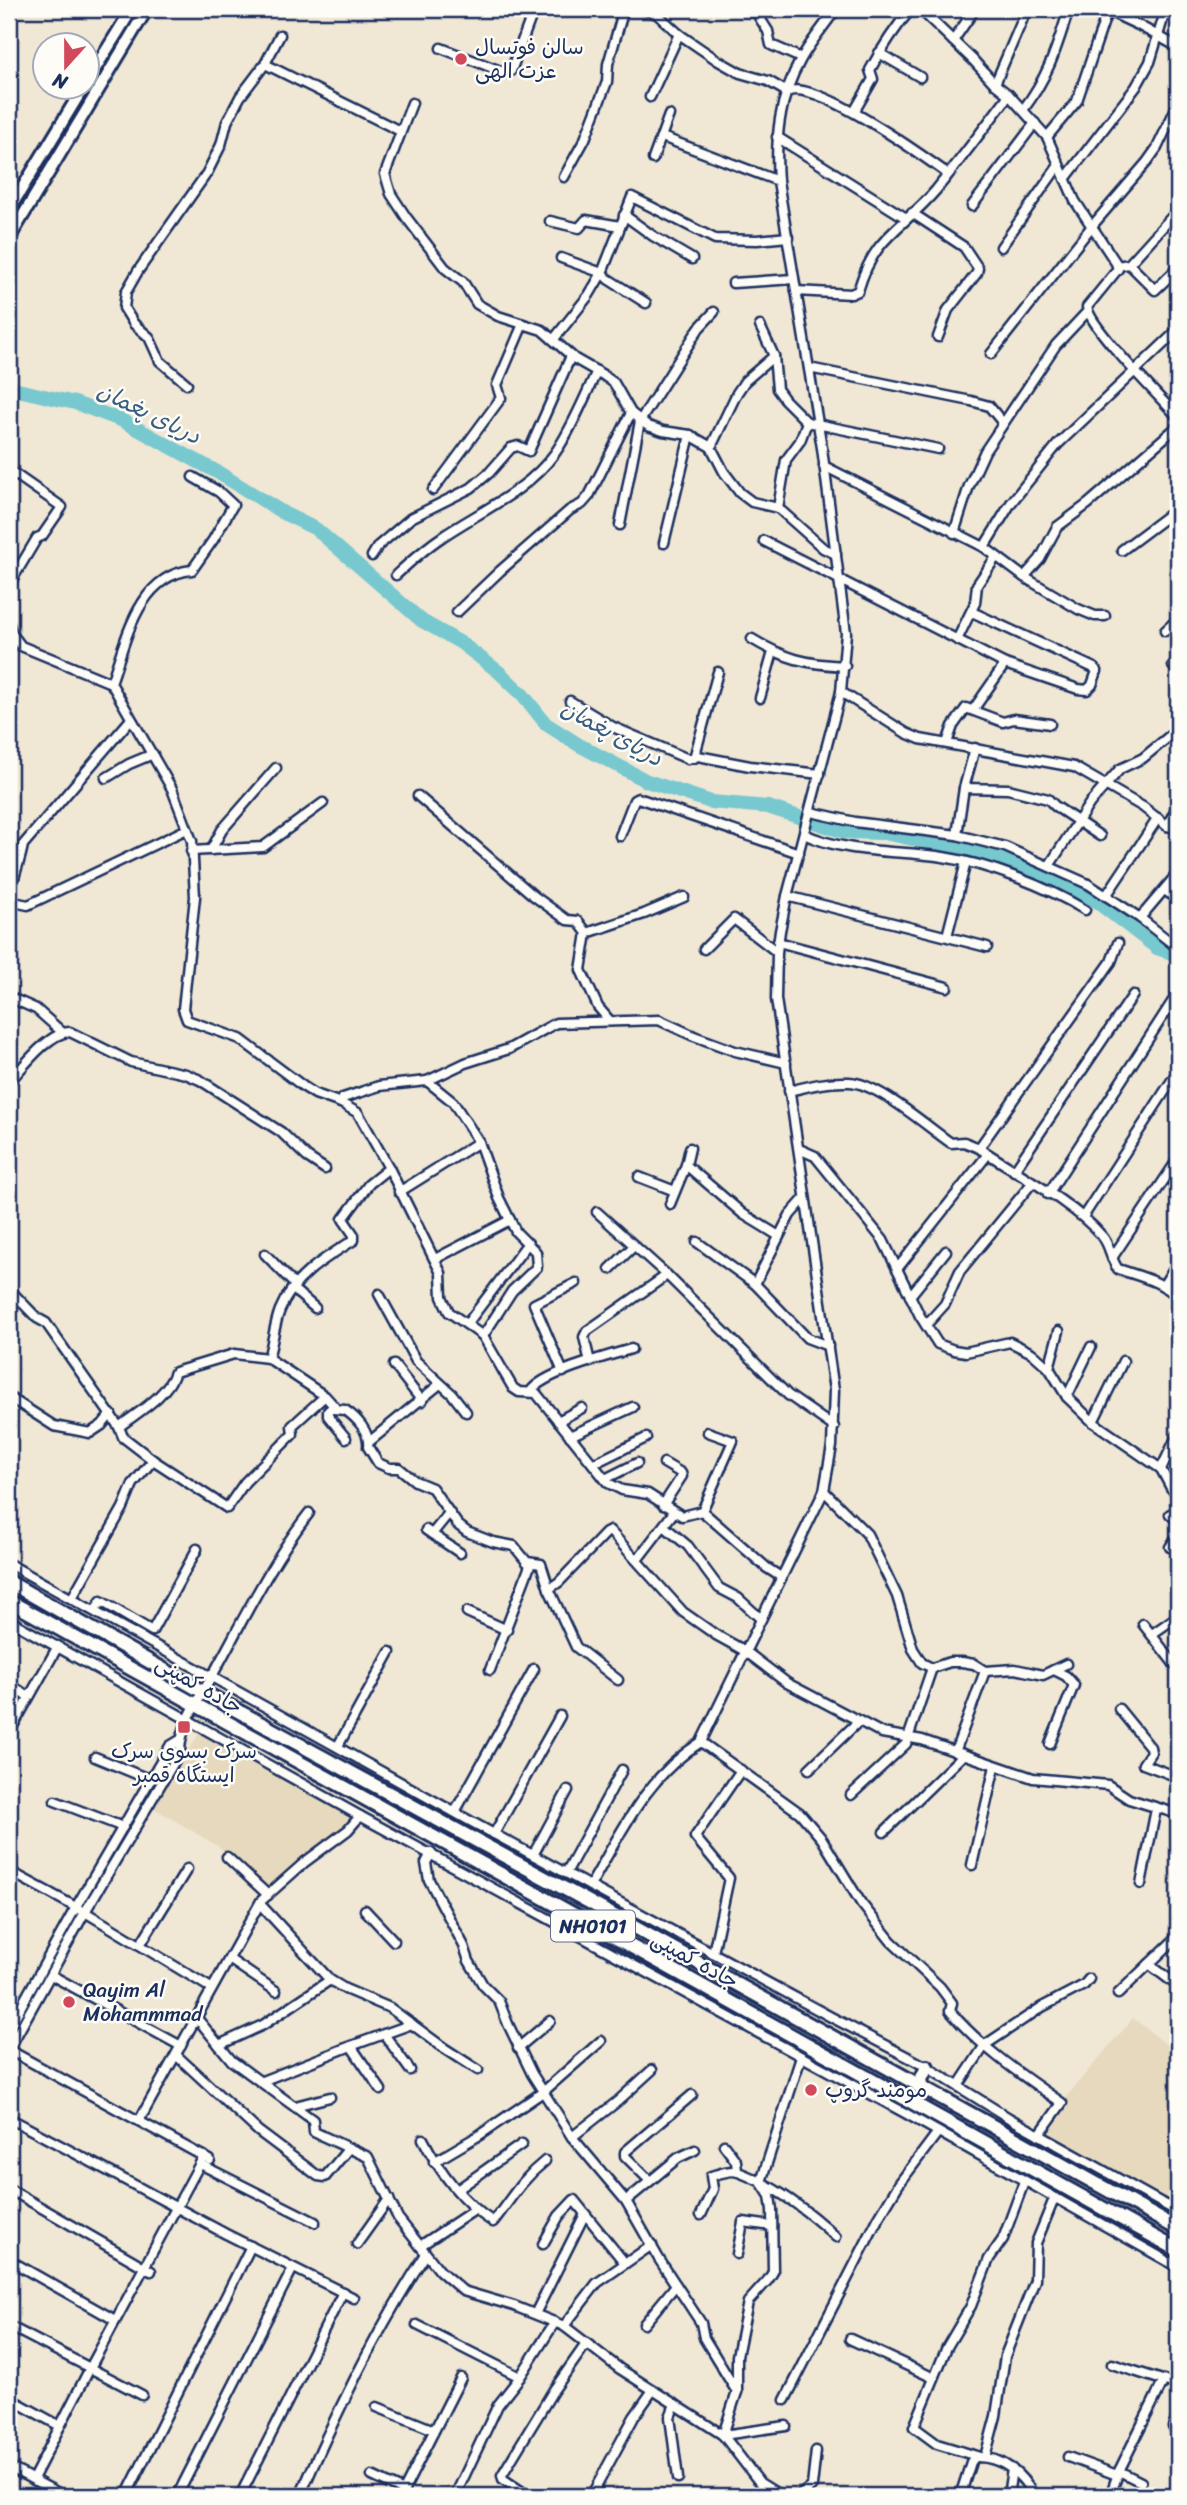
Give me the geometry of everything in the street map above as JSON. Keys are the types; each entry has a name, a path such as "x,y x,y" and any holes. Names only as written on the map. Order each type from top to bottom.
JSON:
{"highway":[{"name":"جاده کمپنی","path":"9,1582 203,1692 589,1902 1178,2230"},
{"name":"جاده کمپنی","path":"9,1601 1178,2250"},
{"path":"918,2086 928,2067"}],"main road":[{"path":"102,57 132,9"},
{"path":"9,239 147,9"},
{"path":"9,210 75,102"}],"street":[{"path":"440,48 506,73 511,71 534,9"},
{"path":"564,177 585,139 607,82 608,64 624,9"},
{"path":"644,9 657,14 679,34 740,73 768,81 787,92 797,89 854,112 887,131 948,174"},
{"path":"754,9 768,31 771,45 802,58"},
{"path":"590,1886 648,1788 671,1763 701,1742 824,1490 832,1446 834,1390 776,999 778,942 787,896 841,692 846,633 818,424 778,181 777,138 787,92 802,58 836,9"},
{"path":"854,112 873,79 870,70 879,53 911,9"},
{"path":"920,9 1009,95 1047,137 1074,201 1118,269 1087,307 1087,311 1056,345 1003,423 976,468 954,533"},
{"path":"953,41 975,9"},
{"path":"995,84 1027,9"},
{"path":"1023,110 1052,63 1069,9"},
{"path":"1081,9 1107,12 1159,35 1178,47"},
{"path":"1065,179 1136,87 1150,62 1166,9"},
{"path":"1047,137 1077,101 1107,12"},
{"path":"650,97 679,34"},
{"path":"187,384 160,361 149,337 134,324 124,309 126,292 207,173 240,97 265,64 280,35"},
{"path":"879,53 920,77"},
{"path":"265,64 400,131"},
{"path":"796,291 858,291 869,260 880,244 934,192 1009,95"},
{"path":"412,103 385,174 386,184 398,206 445,268 463,282 477,304 498,316 541,330 554,339 571,356 614,383 631,413 640,421 663,431 690,435 711,447 724,472 740,493 752,502 778,508 823,548 836,554"},
{"path":"991,354 1092,226 1147,162 1157,148 1178,104"},
{"path":"653,159 669,115"},
{"path":"972,206 1035,123"},
{"path":"662,138 778,181"},
{"path":"777,138 964,247 978,268 948,310 938,337"},
{"path":"1001,247 1059,165"},
{"path":"554,339 589,295 602,273 624,215 634,197 715,240 788,237"},
{"path":"1117,266 1129,264 1178,210"},
{"path":"624,215 692,259"},
{"path":"550,221 579,229 586,220 620,226"},
{"path":"561,258 602,273 646,303"},
{"path":"1129,264 1154,290 1178,268"},
{"path":"733,283 794,279"},
{"path":"1087,311 1106,339 1178,417"},
{"path":"621,525 640,421 699,328 714,312"},
{"path":"433,490 501,398 496,385 523,324"},
{"path":"760,326 774,356 777,389 807,422 938,449"},
{"path":"984,547 1011,503 1058,444 1178,330"},
{"path":"372,556 379,546 411,518 471,488 489,473 511,448 518,446 529,451 571,356"},
{"path":"711,447 741,387 774,356"},
{"path":"809,368 989,406 1003,423"},
{"path":"396,575 441,537 522,486 545,465 556,452 597,371"},
{"path":"457,612 510,562 589,496 631,413"},
{"path":"778,508 786,460 800,441 807,422"},
{"path":"1024,577 1040,559 1057,527 1088,504 1178,426"},
{"path":"664,543 690,435"},
{"path":"824,466 984,547 1024,577 1078,609 1105,617"},
{"path":"9,470 62,507 42,536 37,538 9,585"},
{"path":"111,683 138,609 162,581 173,574 192,570 233,505 219,492 193,477"},
{"path":"1122,550 1178,508"},
{"path":"764,541 1005,664 1078,690 1087,690 1092,685 1097,671 972,612"},
{"path":"957,640 972,612 977,586 996,557"},
{"path":"1164,631 1178,619"},
{"path":"9,625 21,646 111,683 172,789 192,841 195,897 183,1009 187,1020 240,1038 315,1094 341,1102 358,1112 435,1259 441,1273 442,1297 454,1317 483,1336 513,1388 519,1392 536,1393 613,1487 648,1494 682,1516 702,1511"},
{"path":"752,639 773,652 800,662 845,666"},
{"path":"760,698 773,652"},
{"path":"973,709 1005,664"},
{"path":"694,758 718,671"},
{"path":"841,692 920,739 1074,767 1167,826 1178,828"},
{"path":"570,701 613,727 683,757 698,756 750,766 820,774"},
{"path":"947,743 953,726 965,708 1003,722 1014,719 1050,724"},
{"path":"131,719 23,845 20,864 10,885 9,901 28,905 187,829"},
{"path":"1049,866 1078,821 1120,769 1143,758 1178,729"},
{"path":"957,835 964,788 975,748"},
{"path":"106,778 153,754"},
{"path":"211,850 222,830 276,768"},
{"path":"964,788 1008,789 1048,799 1100,836"},
{"path":"418,796 534,896 567,920 578,921 587,933 581,970 598,1007 610,1021"},
{"path":"620,836 634,800 638,799 799,853"},
{"path":"191,850 263,847 323,803"},
{"path":"1167,826 1178,805"},
{"path":"810,813 855,822 957,835 1005,847 1088,884 1140,918 1178,948"},
{"path":"1106,896 1158,818"},
{"path":"805,831 832,845 966,862 1022,881 1085,910"},
{"path":"947,936 966,862"},
{"path":"1140,918 1178,873"},
{"path":"1164,890 1174,899 1178,899"},
{"path":"787,896 987,947"},
{"path":"587,933 684,897"},
{"path":"705,949 734,919 777,952"},
{"path":"778,942 947,987"},
{"path":"979,1148 1111,962 1118,943"},
{"path":"1048,1194 1178,993"},
{"path":"1014,1171 1133,995"},
{"path":"9,997 36,1009 62,1032"},
{"path":"341,1102 348,1095 372,1087 427,1081 465,1063 509,1049 556,1023 659,1020 735,1051 786,1063"},
{"path":"9,1082 34,1055 62,1032 70,1032 131,1062 186,1074 200,1080 281,1132 307,1157 325,1169"},
{"path":"1083,1217 1178,1071"},
{"path":"427,1081 453,1102 479,1142 499,1198 516,1232 536,1252 537,1267 512,1291 483,1336"},
{"path":"789,1091 818,1084 850,1082 875,1089 951,1143 964,1142 979,1148 1083,1217 1104,1237 1118,1269 1163,1286 1178,1298"},
{"path":"399,1192 479,1142"},
{"path":"670,1204 690,1148"},
{"path":"799,1149 815,1156 883,1240 910,1296 938,1344 966,1352 1010,1342 1032,1353 1049,1368 1068,1396 1093,1422 1161,1469 1171,1488 1178,1492"},
{"path":"897,1269 988,1154"},
{"path":"1112,1258 1178,1159"},
{"path":"686,1165 743,1214 779,1236"},
{"path":"268,1358 280,1310 294,1287 309,1271 354,1240 354,1235 342,1219 369,1184 389,1168"},
{"path":"639,1177 675,1191"},
{"path":"926,1325 945,1304 960,1271 1032,1183"},
{"path":"755,1284 790,1215 804,1199"},
{"path":"597,1212 667,1275 788,1395 834,1427"},
{"path":"435,1259 510,1220"},
{"path":"696,1242 755,1284 807,1338 828,1346"},
{"path":"467,1324 528,1243"},
{"path":"610,1269 634,1246"},
{"path":"910,1296 946,1251"},
{"path":"265,1254 315,1308"},
{"path":"1163,1286 1178,1262"},
{"path":"590,1362 584,1337 587,1331 667,1275"},
{"path":"563,1372 534,1304 576,1283"},
{"path":"9,1289 37,1318 46,1322 120,1427 123,1437 226,1508 244,1482 293,1434 292,1426 325,1396"},
{"path":"379,1294 416,1361 466,1412"},
{"path":"1049,1368 1059,1331"},
{"path":"1068,1396 1091,1347"},
{"path":"531,1391 536,1384 563,1372 631,1349"},
{"path":"120,1427 164,1390 172,1382 175,1373 234,1354 268,1358 325,1396 334,1406 333,1409"},
{"path":"1093,1422 1123,1361"},
{"path":"394,1365 422,1401"},
{"path":"369,1442 440,1384"},
{"path":"9,1397 54,1426 90,1433 102,1425 111,1414"},
{"path":"570,1436 633,1407"},
{"path":"558,1421 582,1408"},
{"path":"346,1438 328,1416 328,1411 333,1409 349,1412 367,1433 370,1453 378,1463 403,1470 415,1481 432,1488 458,1525 467,1532 493,1542 514,1546 523,1559 541,1564 549,1589 576,1647 618,1680"},
{"path":"702,1511 733,1441 708,1432"},
{"path":"1161,1469 1178,1434"},
{"path":"593,1464 646,1437"},
{"path":"72,1598 123,1508 133,1484 153,1460"},
{"path":"663,1505 682,1476 664,1463"},
{"path":"605,1479 637,1464"},
{"path":"824,1490 867,1534 897,1596 913,1649 922,1663 932,1668 950,1662 962,1662 974,1664 985,1671 1015,1669 1043,1675 1066,1664"},
{"path":"702,1511 766,1568 781,1577"},
{"path":"637,1560 674,1512"},
{"path":"309,1513 279,1555 195,1706 180,1740 180,1752 85,1912 9,2050 315,2222"},
{"path":"449,1513 429,1532 460,1552"},
{"path":"1170,1514 1178,1521"},
{"path":"664,1525 688,1546 719,1588 738,1598 761,1619"},
{"path":"549,1589 608,1531 683,1612 716,1636 745,1651 787,1683 882,1733 959,1753 1032,1778 1108,1785 1129,1799 1178,1814"},
{"path":"1170,1547 1178,1535"},
{"path":"95,1611 101,1601 152,1631 197,1549"},
{"path":"490,1670 531,1563"},
{"path":"9,1564 533,1855 928,2067 1040,2135 1178,2212"},
{"path":"1178,1580 1178,1593"},
{"path":"467,1612 507,1630"},
{"path":"1152,1634 1178,1616"},
{"path":"9,1620 1178,2267"},
{"path":"1143,1624 1175,1665"},
{"path":"9,1733 58,1646"},
{"path":"338,1746 390,1652"},
{"path":"851,1796 901,1750 908,1738 932,1668"},
{"path":"455,1812 534,1669"},
{"path":"1050,1744 1074,1685 1066,1676 1054,1670"},
{"path":"884,1832 959,1753 985,1671"},
{"path":"9,1684 29,1697"},
{"path":"1119,1709 1150,1747 1151,1752 1143,1764 1178,1777"},
{"path":"494,1833 560,1716"},
{"path":"809,1769 859,1721"},
{"path":"9,2028 170,1746 180,1740"},
{"path":"701,1742 800,1813 822,1839 861,1903 891,1941 940,1987 951,2004 950,2011 985,2045 1062,2103 1040,2135"},
{"path":"95,1757 150,1780"},
{"path":"972,1865 995,1766"},
{"path":"566,1873 622,1770"},
{"path":"713,1953 729,1878 695,1837 741,1770"},
{"path":"533,1855 568,1790"},
{"path":"54,1801 122,1828"},
{"path":"1141,1884 1156,1809"},
{"path":"139,2121 260,1903 305,1862 348,1830 360,1816"},
{"path":"431,1853 426,1863 429,1880 464,1946 469,1961 484,1985 499,2001 518,2048 572,2137 626,2201 701,2323 705,2338 737,2392"},
{"path":"227,1857 268,1895"},
{"path":"140,1945 187,1869"},
{"path":"9,1871 85,1912 211,1989"},
{"path":"260,1903 330,1980 390,2008 478,2070"},
{"path":"365,1910 394,1941"},
{"path":"1118,1994 1177,1939"},
{"path":"229,1959 276,1991"},
{"path":"1149,1964 1178,1986"},
{"path":"51,1975 181,2046"},
{"path":"958,2086 985,2045 1042,2007 1084,1985 1089,1979"},
{"path":"219,2045 263,2025 330,1980"},
{"path":"197,2017 232,2062 313,2120 314,2132 368,2157 398,2218 440,2271 463,2291 560,2324 620,2369 723,2435 761,2483 781,2496"},
{"path":"518,2048 550,2021"},
{"path":"262,2081 412,2024"},
{"path":"384,2034 410,2070"},
{"path":"434,2162 543,2092 601,2041"},
{"path":"351,2046 380,2090"},
{"path":"176,2055 258,2131 318,2176 325,2177 349,2148"},
{"path":"761,2182 801,2057"},
{"path":"572,2137 652,2070"},
{"path":"650,2181 625,2156 625,2152 692,2095"},
{"path":"295,2106 330,2096"},
{"path":"9,2118 354,2298"},
{"path":"785,2400 879,2217 937,2132"},
{"path":"423,2139 434,2162 457,2190 493,2222 510,2195 545,2161"},
{"path":"457,2190 522,2144"},
{"path":"724,2145 736,2161 737,2171"},
{"path":"626,2201 678,2158 695,2150"},
{"path":"33,2479 115,2320 148,2269 177,2207 205,2160"},
{"path":"701,2215 713,2189 711,2176 737,2171 761,2182 816,2218 836,2237"},
{"path":"723,2435 737,2392 737,2356 748,2302 773,2272 771,2196 761,2182"},
{"path":"1024,2182 1003,2239 989,2259 976,2295 947,2347 914,2427 937,2444 1012,2469 1026,2481 1034,2496"},
{"path":"9,2189 148,2269"},
{"path":"357,2244 389,2199"},
{"path":"982,2457 996,2416 1005,2356 1035,2280 1035,2243 1054,2199"},
{"path":"544,2244 559,2216 573,2200 625,2262"},
{"path":"300,2496 337,2413 423,2250 476,2209"},
{"path":"534,2314 586,2214"},
{"path":"737,2254 743,2222 772,2227"},
{"path":"455,2496 498,2405 560,2324 597,2283 652,2245"},
{"path":"127,2496 251,2246"},
{"path":"9,2260 115,2320"},
{"path":"177,2496 293,2267"},
{"path":"644,2324 676,2286"},
{"path":"240,2496 343,2292"},
{"path":"9,2326 142,2395"},
{"path":"417,2326 520,2377"},
{"path":"850,2339 934,2378"},
{"path":"537,2496 524,2495 503,2479 502,2475 586,2344"},
{"path":"1112,2364 1178,2385"},
{"path":"372,2476 402,2494 461,2378"},
{"path":"1110,2496 1118,2473 1164,2380"},
{"path":"589,2496 634,2417 653,2390"},
{"path":"9,2398 60,2426"},
{"path":"675,2404 670,2417 678,2478"},
{"path":"377,2407 434,2430"},
{"path":"1173,2427 1178,2416"},
{"path":"723,2435 786,2426"},
{"path":"799,2496 813,2486 816,2451"},
{"path":"960,2496 971,2462 975,2457 982,2457"},
{"path":"1068,2457 1141,2482"},
{"path":"9,2467 64,2496"},
{"path":"1008,2496 1012,2469"}],"shaded area":[{"path":"200,1732 364,1819 268,1891 219,1847 154,1808"},
{"path":"1133,2018 1178,2054 1178,2203 1138,2182 1033,2136"}],"waterway":[{"name":"دریای پغمان","path":"9,388 75,403 123,421 316,529 422,621 461,643 499,672 523,695 546,724 647,781 711,802 768,807 845,832 884,833 985,854 1033,872 1097,902 1157,948 1178,955"}],"place":[{"name":"سالن فوتسال عزت الهی","path":"461,59"},
{"name":"سرک بسوی سرک ایستگاه قمبر","path":"184,1727"},
{"name":"Qayim Al Mohammmad","path":"69,2002"},
{"name":"مومند گروپ","path":"811,2090"}]}
